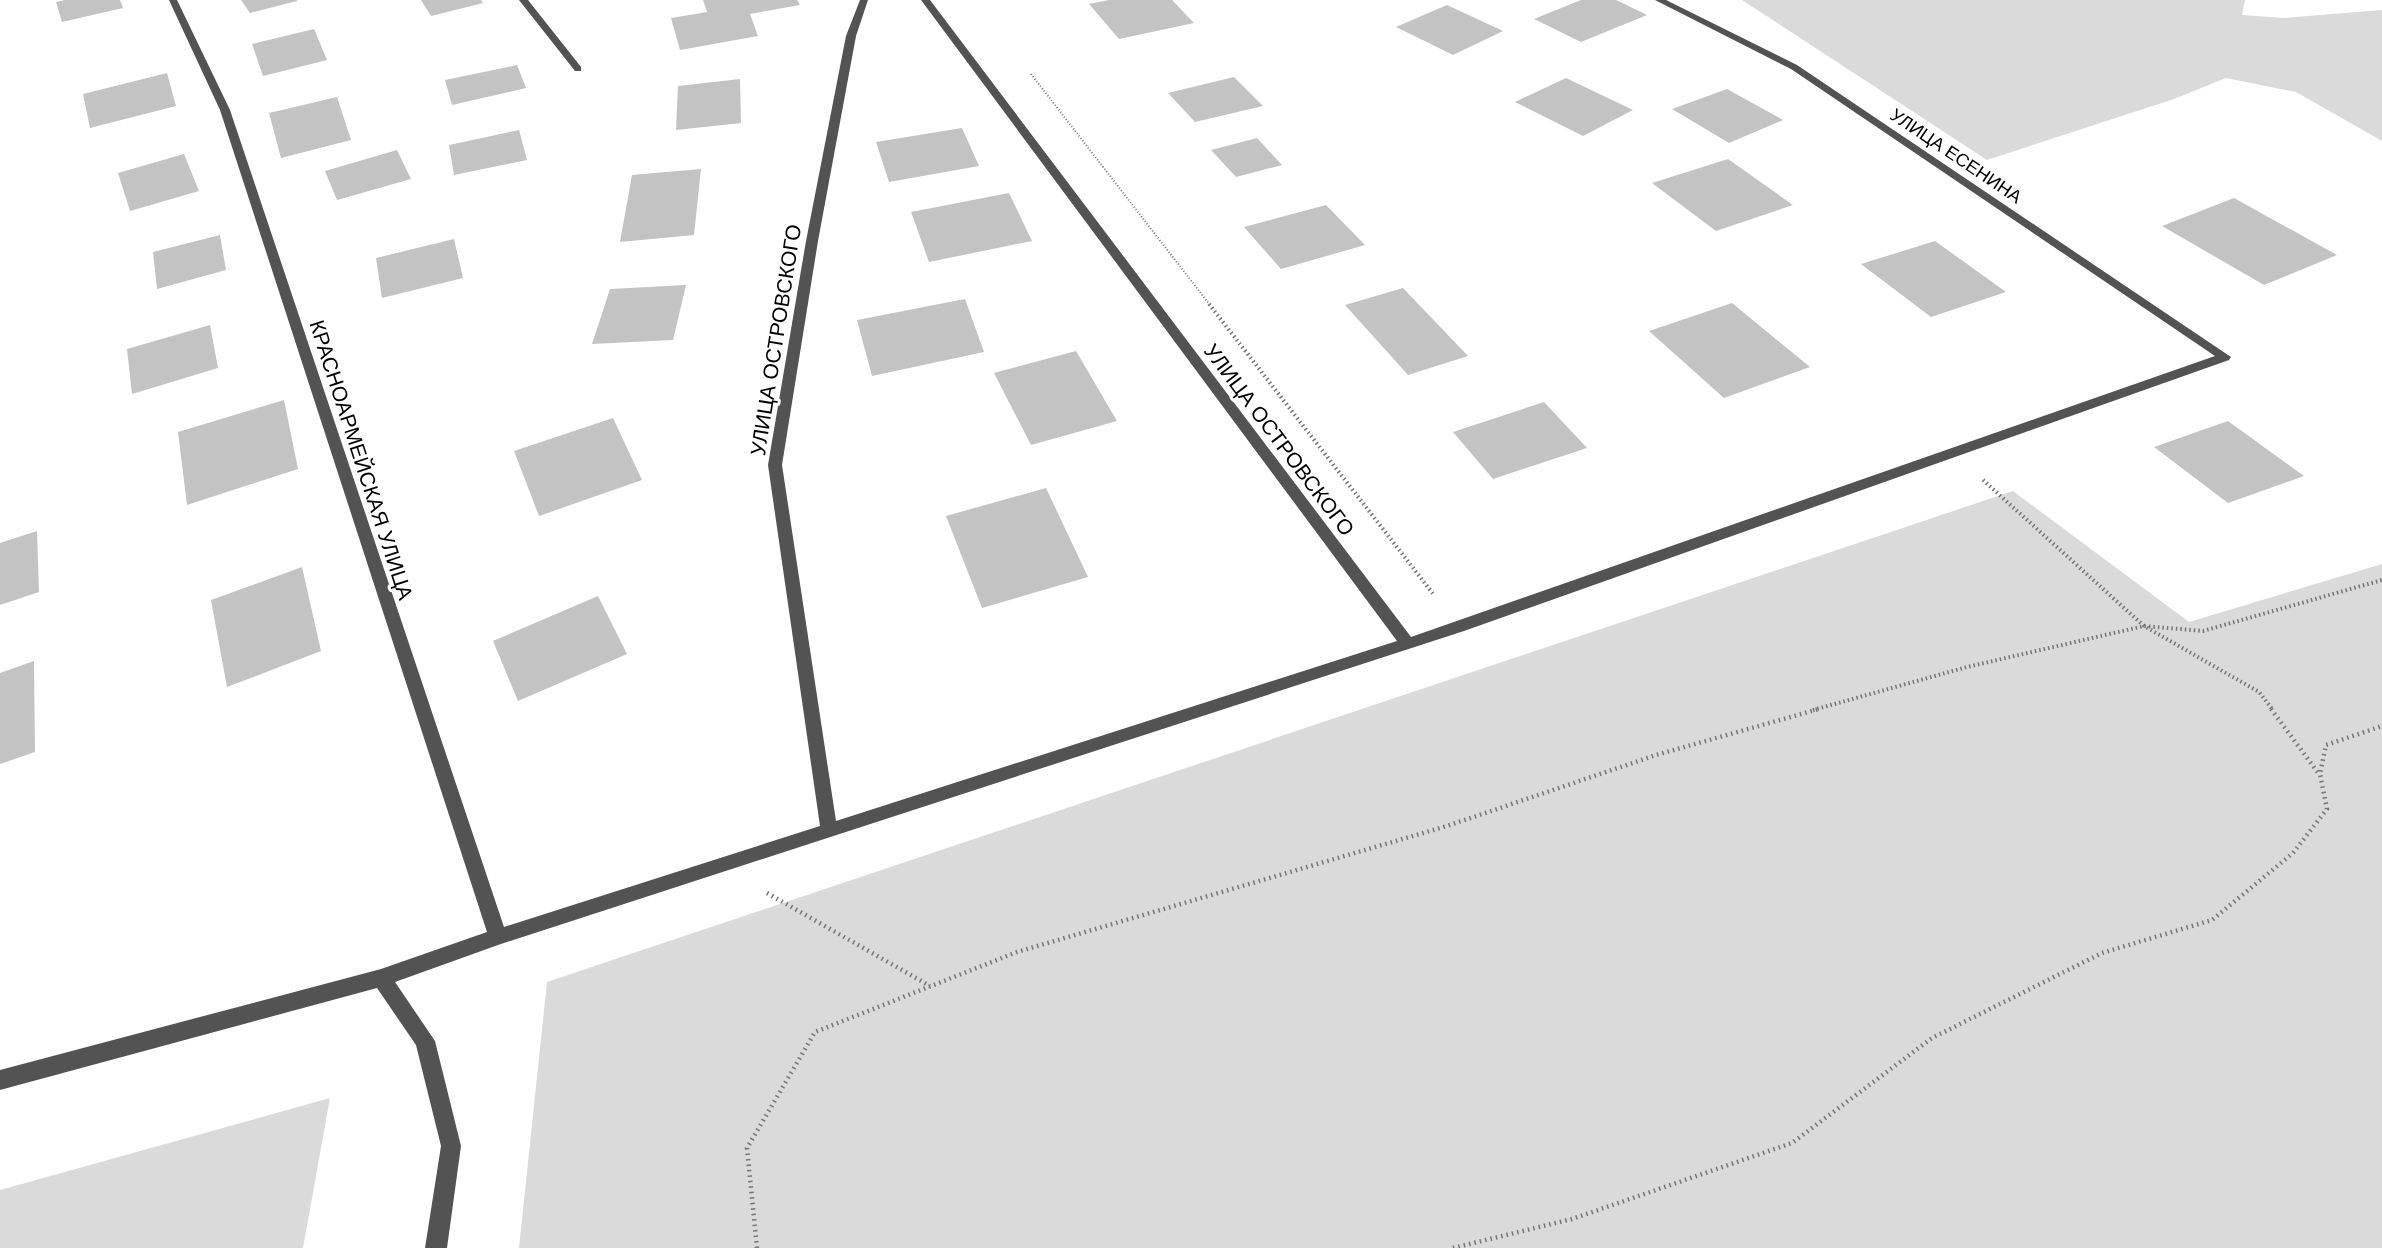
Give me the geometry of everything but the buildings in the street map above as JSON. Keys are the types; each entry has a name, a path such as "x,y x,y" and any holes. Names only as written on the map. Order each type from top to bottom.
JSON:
{"street":[{"name":"КРАСНОАРМЕЙСКАЯ УЛИЦА","path":"173,0 225,110 327,427 498,937"},
{"path":"523,0 578,69"},
{"name":"УЛИЦА ОСТРОВСКОГО","path":"829,831 775,465 812,241 851,36 864,0"},
{"name":"УЛИЦА ОСТРОВСКОГО","path":"925,0 1408,644"},
{"name":"УЛИЦА ЕСЕНИНА","path":"1659,0 1794,67 2225,357 1952,453"},
{"path":"0,1080 381,978 498,937 1459,627 1952,453"},
{"path":"381,978 425,1041 451,1146 436,1248"}],"path":[{"path":"1024,65 1459,627"},
{"path":"1952,453 2144,626 2259,692 2320,774"},
{"path":"757,1248 747,1148 815,1032 1017,952 1447,826 1656,755 1967,667 2144,626 2203,631 2382,580"},
{"path":"1452,1248 1572,1219 1792,1143 1932,1038 2102,953 2212,920 2293,853 2327,809 2320,774 2326,745 2382,726"},
{"path":"719,866 930,987"}],"shaded area":[{"path":"1742,0 2245,0 2242,15 2284,18 2382,10 2382,141 2296,92 2226,78 2174,99 1987,160"},
{"path":"2013,491 2189,622 2382,564 2382,1248 519,1248 547,982"},
{"path":"330,1098 303,1248 0,1248 0,1190"}]}
